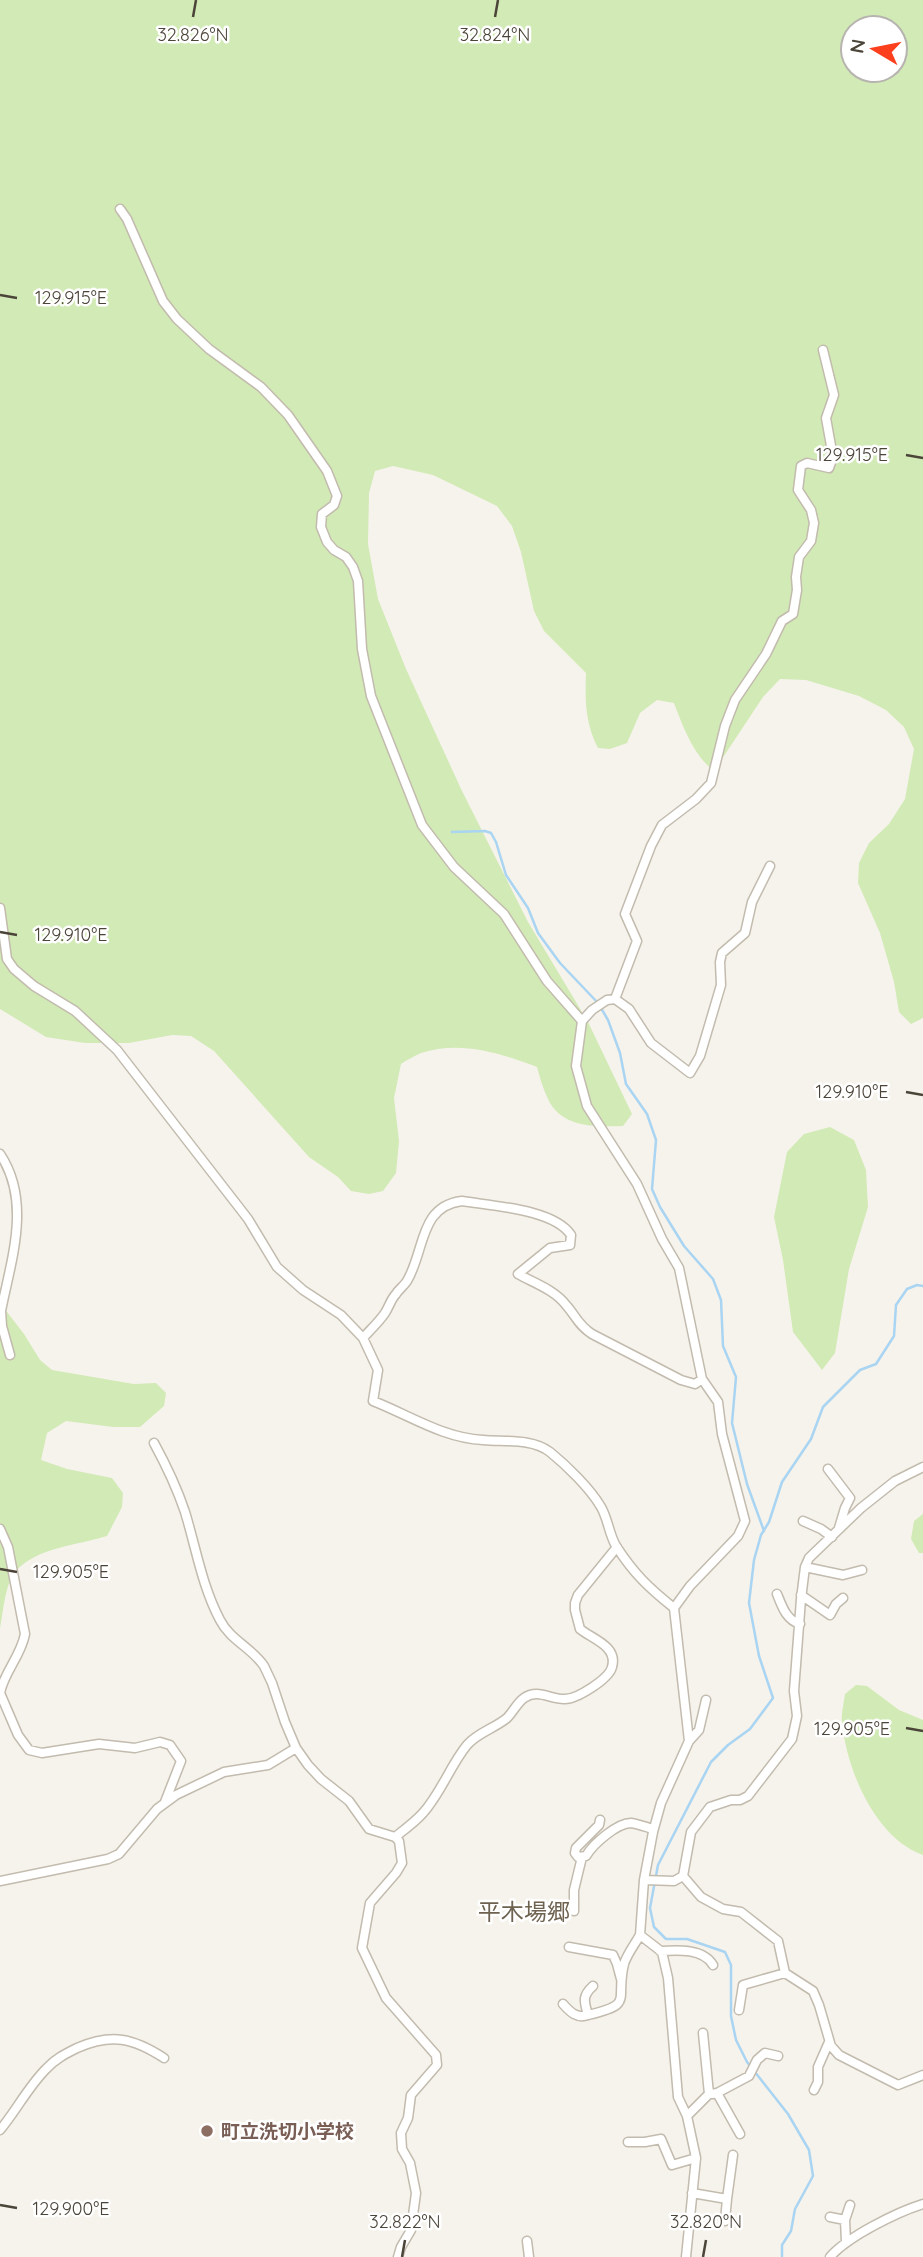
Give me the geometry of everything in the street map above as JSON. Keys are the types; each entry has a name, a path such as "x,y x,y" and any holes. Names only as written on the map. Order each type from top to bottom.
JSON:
{"street":[{"path":"120,209 127,219 163,301 177,319 209,349 261,387 288,415 327,471 337,496 334,505 322,514 321,527 327,542 346,557 353,567 358,581 362,649 371,696 422,825 454,867 504,914 547,981 582,1021"},
{"path":"615,999 637,942 625,914 651,846 662,825 696,799 711,783 725,726 735,701 766,654 782,621 793,614 799,557 811,541 814,523 811,510 798,490 800,467 807,463 829,468 833,457 826,418 834,395 823,350"},
{"path":"689,1741 674,1608 690,1586 738,1536 745,1521 722,1434 718,1402 702,1380 679,1268 662,1239 637,1184 587,1105 576,1066 582,1021 607,1000 615,999 629,1009 651,1043 690,1073 700,1056 721,985 722,953 745,933 752,902 770,866"},
{"path":"0,908 7,959 14,969 34,986 75,1012 117,1050 248,1219 277,1267 303,1290 341,1315 363,1338 377,1370 373,1401 405,1413 441,1432 480,1440 516,1441 547,1450 575,1476 601,1507 617,1548 641,1581 674,1608"},
{"path":"0,1154 5,1161 16,1195 18,1220 1,1311 10,1354"},
{"path":"363,1338 406,1283 431,1219 450,1202 462,1201 548,1216 566,1228 571,1235 570,1245 550,1248 518,1274 559,1298 580,1326 592,1334 681,1380 695,1384 702,1380"},
{"path":"154,1443 184,1509 215,1611 221,1623 236,1640 258,1657 264,1667 296,1748 321,1779 349,1801 369,1829 399,1841 402,1863 370,1903 362,1948 386,1998 436,2055 437,2065 411,2095 408,2118 401,2133 402,2150 410,2163 416,2193 411,2230 398,2257"},
{"path":"683,1876 691,1832 710,1807 748,1796 792,1739 797,1716 794,1691 801,1595 809,1558 861,1508 894,1481 923,1467"},
{"path":"828,1469 850,1498 835,1534"},
{"path":"803,1521 835,1534"},
{"path":"0,1529 8,1547 25,1634 22,1648 2,1683 0,1693 18,1735 29,1750 42,1753 99,1744 135,1748 160,1742 170,1745 181,1761 164,1804"},
{"path":"395,1838 424,1813 469,1742 507,1717 523,1699 541,1693 561,1700 572,1699 598,1683 608,1673 613,1666 607,1646 580,1629 575,1603 578,1595 617,1548"},
{"path":"805,1567 843,1575 862,1570"},
{"path":"777,1594 784,1611 793,1622 800,1624"},
{"path":"801,1595 830,1615 843,1598"},
{"path":"562,2004 582,2018 613,2009 619,2003 624,1964 640,1935 653,1829 661,1803 689,1741 699,1730 706,1700"},
{"path":"0,1881 108,1859 119,1854 147,1820 176,1795 224,1772 268,1765 296,1748"},
{"path":"582,1857 575,1853 576,1848 599,1825 600,1820"},
{"path":"582,1857 586,1856 595,1842 625,1824 633,1823 653,1829"},
{"path":"574,1911 575,1889 582,1857"},
{"path":"646,1881 674,1881 683,1876"},
{"path":"683,1876 701,1897 723,1909 741,1912 778,1941 785,1973 813,1991 829,2042 839,2055 898,2085 923,2075"},
{"path":"640,1935 660,1951 668,1978 678,2097 687,2116 695,2158 686,2257"},
{"path":"569,1947 612,1955 622,1981"},
{"path":"660,1951 681,1950 704,1956 713,1965"},
{"path":"739,2010 743,1985 785,1973"},
{"path":"588,2015 583,1998 593,1986"},
{"path":"703,2033 713,2094 740,2134"},
{"path":"0,2130 45,2070 61,2056 90,2043 110,2038 132,2041 164,2058"},
{"path":"814,2091 818,2082 818,2067 829,2042"},
{"path":"687,2116 713,2094 750,2074 765,2053 778,2056"},
{"path":"628,2142 661,2139 672,2165 695,2158"},
{"path":"725,2221 733,2155"},
{"path":"692,2193 727,2199"},
{"path":"830,2257 846,2242 909,2208 923,2204"},
{"path":"846,2242 845,2220 850,2205"},
{"path":"830,2217 845,2220"},
{"path":"527,2241 529,2257"}],"green space":[{"path":"0,0 923,0 923,1018 911,1024 899,1012 894,982 880,933 858,883 859,863 869,843 889,824 905,799 914,749 904,727 886,710 859,696 806,680 780,679 763,697 714,771 695,749 674,703 657,700 640,713 627,743 610,749 598,748 590,730 586,673 544,631 534,611 521,552 512,526 497,506 433,475 393,466 375,471 369,493 368,544 378,599 406,669 462,791 528,922 588,1022 632,1114 623,1126 580,1124 561,1116 554,1109 537,1067 494,1053 465,1048 435,1049 421,1053 401,1064 394,1098 399,1141 396,1173 383,1191 369,1194 351,1191 338,1177 309,1157 214,1051 191,1036 172,1035 129,1043 85,1043 46,1037 0,1009"},
{"path":"830,1127 854,1140 866,1170 868,1207 849,1269 835,1353 822,1370 793,1332 774,1217 787,1152 804,1134"},
{"path":"0,1307 4,1308 24,1334 40,1360 52,1370 134,1384 156,1383 166,1393 164,1406 140,1427 113,1427 66,1421 47,1433 41,1460 67,1469 112,1478 123,1493 122,1507 107,1536 47,1552 25,1563 16,1571 7,1590 0,1629"},
{"path":"923,1514 923,1553 919,1553 911,1539 914,1521"},
{"path":"856,1685 867,1686 899,1710 923,1720 923,1855 891,1834 877,1818 857,1780 845,1740 842,1718 845,1694"}],"waterway":[{"path":"452,832 491,833 506,875 528,908 538,933 560,963 598,1003"},
{"path":"601,1008 620,1053 626,1084 647,1114 656,1140 652,1189 684,1246 713,1279 721,1300 723,1346 736,1377 732,1423 747,1484 764,1531"},
{"path":"782,2257 782,2245 791,2231 795,2209 813,2176 809,2150 788,2114 747,2062 736,2040 731,2016 731,1965 725,1952 687,1939 666,1939 654,1927 650,1908 658,1865 711,1762 750,1729 773,1698 759,1656 749,1603 754,1560 782,1482 811,1439 823,1407 860,1370 876,1364 894,1336 896,1305 907,1289 923,1286"}],"place":[{"name":"町立洗切小学校","path":"207,2131"}],"district":[{"name":"平木場郷","path":"524,1912"}]}
